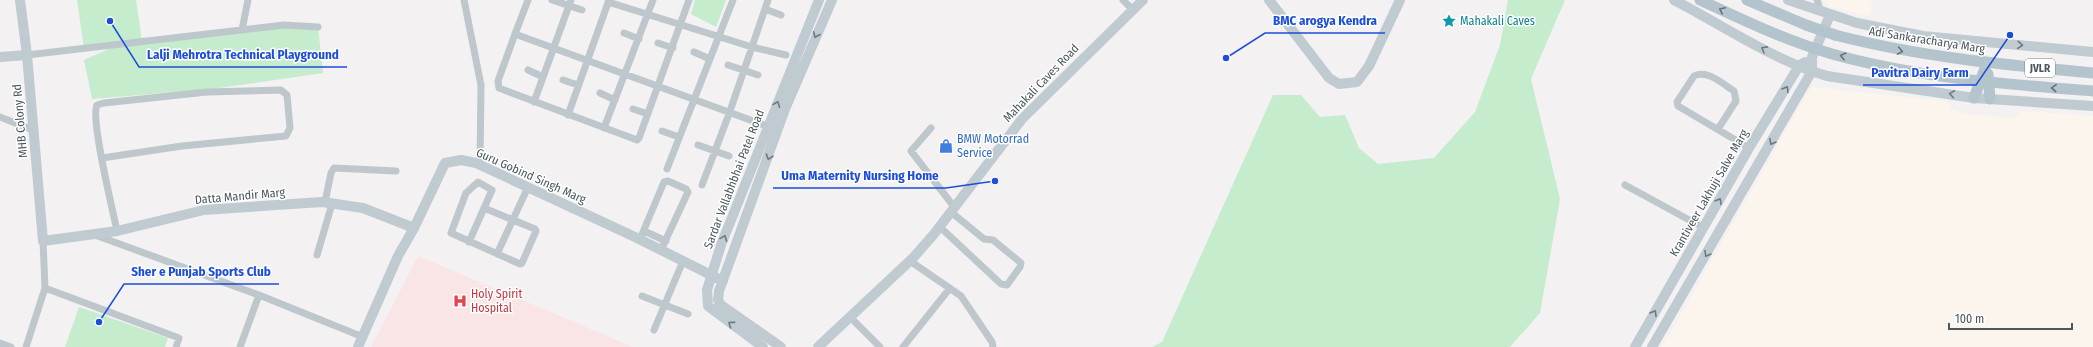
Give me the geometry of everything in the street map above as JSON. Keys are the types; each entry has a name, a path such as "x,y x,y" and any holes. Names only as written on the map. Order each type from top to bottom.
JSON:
{"main road":[{"name":"MHB Colony Rd","path":"20,0 27,55 42,241"},
{"name":"Sardar Vallabhbhai Patel Road","path":"763,347 708,306 707,294 721,245 819,0"},
{"name":"Sardar Vallabhbhai Patel Road","path":"781,347 721,305 718,300 719,291 778,130 832,0"},
{"name":"Mahakali Caves Road","path":"818,347 910,261 940,227 1022,119 1143,0"},
{"path":"1269,0 1329,78 1339,84 1358,82 1370,66 1400,0"},
{"path":"1674,0 1771,53 1799,66 1827,76 1974,98 2093,106"},
{"name":"JVLR","path":"1700,0 1788,39 1831,53 1871,63 1950,79 2093,91"},
{"name":"Adi Sankaracharya Marg","path":"1747,0 1806,25 1835,35 1910,52 1987,63 2093,73"},
{"path":"1788,0 1857,23 1923,36 2093,52"},
{"path":"1652,347 1812,71 1812,58 1825,13"},
{"path":"0,57 27,55"},
{"name":"Krantiveer Lakhuji Salve Marg","path":"1635,347 1799,66 1812,58"},
{"path":"1974,98 1987,63"},
{"path":"1987,63 1990,99"},
{"name":"Guru Gobind Singh Marg","path":"358,347 398,256 414,228 445,163 461,160 480,165 642,235 664,246 683,261 723,281"},
{"name":"Datta Mandir Marg","path":"42,241 117,231 204,210 329,203 363,208 414,228"}],"street":[{"path":"242,30 248,0"},
{"path":"464,0 482,85 480,165"},
{"path":"528,0 498,81 498,86 501,89 534,102 638,140 673,48 689,0"},
{"path":"552,0 570,3 582,10"},
{"path":"604,128 653,0"},
{"path":"667,169 732,0"},
{"path":"759,0 767,4 781,15"},
{"path":"1123,0 1133,10"},
{"path":"1817,0 1825,13"},
{"path":"568,115 608,1 681,25 786,55"},
{"path":"534,102 570,3"},
{"path":"702,185 729,114 767,4"},
{"path":"27,55 284,25 318,27"},
{"path":"624,33 639,39"},
{"path":"515,34 729,114 778,130"},
{"path":"658,43 673,48"},
{"path":"694,52 710,59"},
{"path":"728,65 758,75"},
{"path":"528,70 543,77"},
{"path":"1718,129 1736,101 1736,96 1734,91 1706,74 1698,74 1694,76 1677,102 1678,105 1718,129 1750,148"},
{"path":"563,80 578,85"},
{"path":"102,158 182,146 286,136 290,128 286,92 281,90 240,90 99,104 95,107 102,158 117,231"},
{"path":"600,93 615,100"},
{"path":"633,109 648,114"},
{"path":"0,117 33,130"},
{"path":"931,128 911,151 953,210 984,239 992,240 1021,263 1020,267 1007,284 1001,284 940,227"},
{"path":"662,131 680,137"},
{"path":"698,145 729,156"},
{"path":"317,255 329,203 331,172 334,168 396,170"},
{"path":"642,235 664,182 668,181 686,189 688,192 664,246"},
{"path":"469,242 492,189 478,182 466,193 450,231 451,234 469,242 520,264 522,263 536,230 484,208"},
{"path":"1625,186 1704,228"},
{"path":"497,254 528,187"},
{"path":"95,235 259,294 363,337"},
{"path":"26,347 45,288 42,241"},
{"path":"654,330 683,261"},
{"path":"910,261 961,296 992,342 993,347"},
{"path":"45,288 179,338 176,347"},
{"path":"903,347 950,288"},
{"path":"240,347 259,294"},
{"path":"642,296 688,314"},
{"path":"850,317 879,347"},
{"path":"0,343 11,347"}],"shaded area":[{"path":"1825,0 1872,0 1870,16 1830,7"},
{"path":"1811,87 1947,101 1953,110 1968,114 2013,118 2020,111 2093,116 2093,347 1662,347"},
{"name":"Holy Spirit Hospital","path":"418,256 633,347 371,347"}],"green space":[{"path":"77,0 136,0 142,41 269,29 318,27 323,73 212,89 92,99 84,60 120,44 84,48"},
{"path":"695,0 726,0 716,27 691,14"},
{"path":"1508,0 1565,0 1531,79 1560,199 1540,313 1510,347 1152,347 1162,342 1273,95 1301,95 1320,117 1345,115 1359,148 1378,164 1434,158 1475,112 1500,45"},
{"path":"79,307 168,338 165,347 65,347"}],"place":[{"name":"Lalji Mehrotra Technical Playground","path":"110,21"},
{"name":"Mahakali Caves","path":"1449,21"},
{"name":"Pavitra Dairy Farm","path":"2010,35"},
{"name":"BMC arogya Kendra","path":"1226,58"},
{"name":"BMW Motorrad Service","path":"946,146"},
{"name":"Uma Maternity Nursing Home","path":"995,181"},
{"name":"Holy Spirit Hospital","path":"460,301"},
{"name":"Sher e Punjab Sports Club","path":"99,322"}]}
